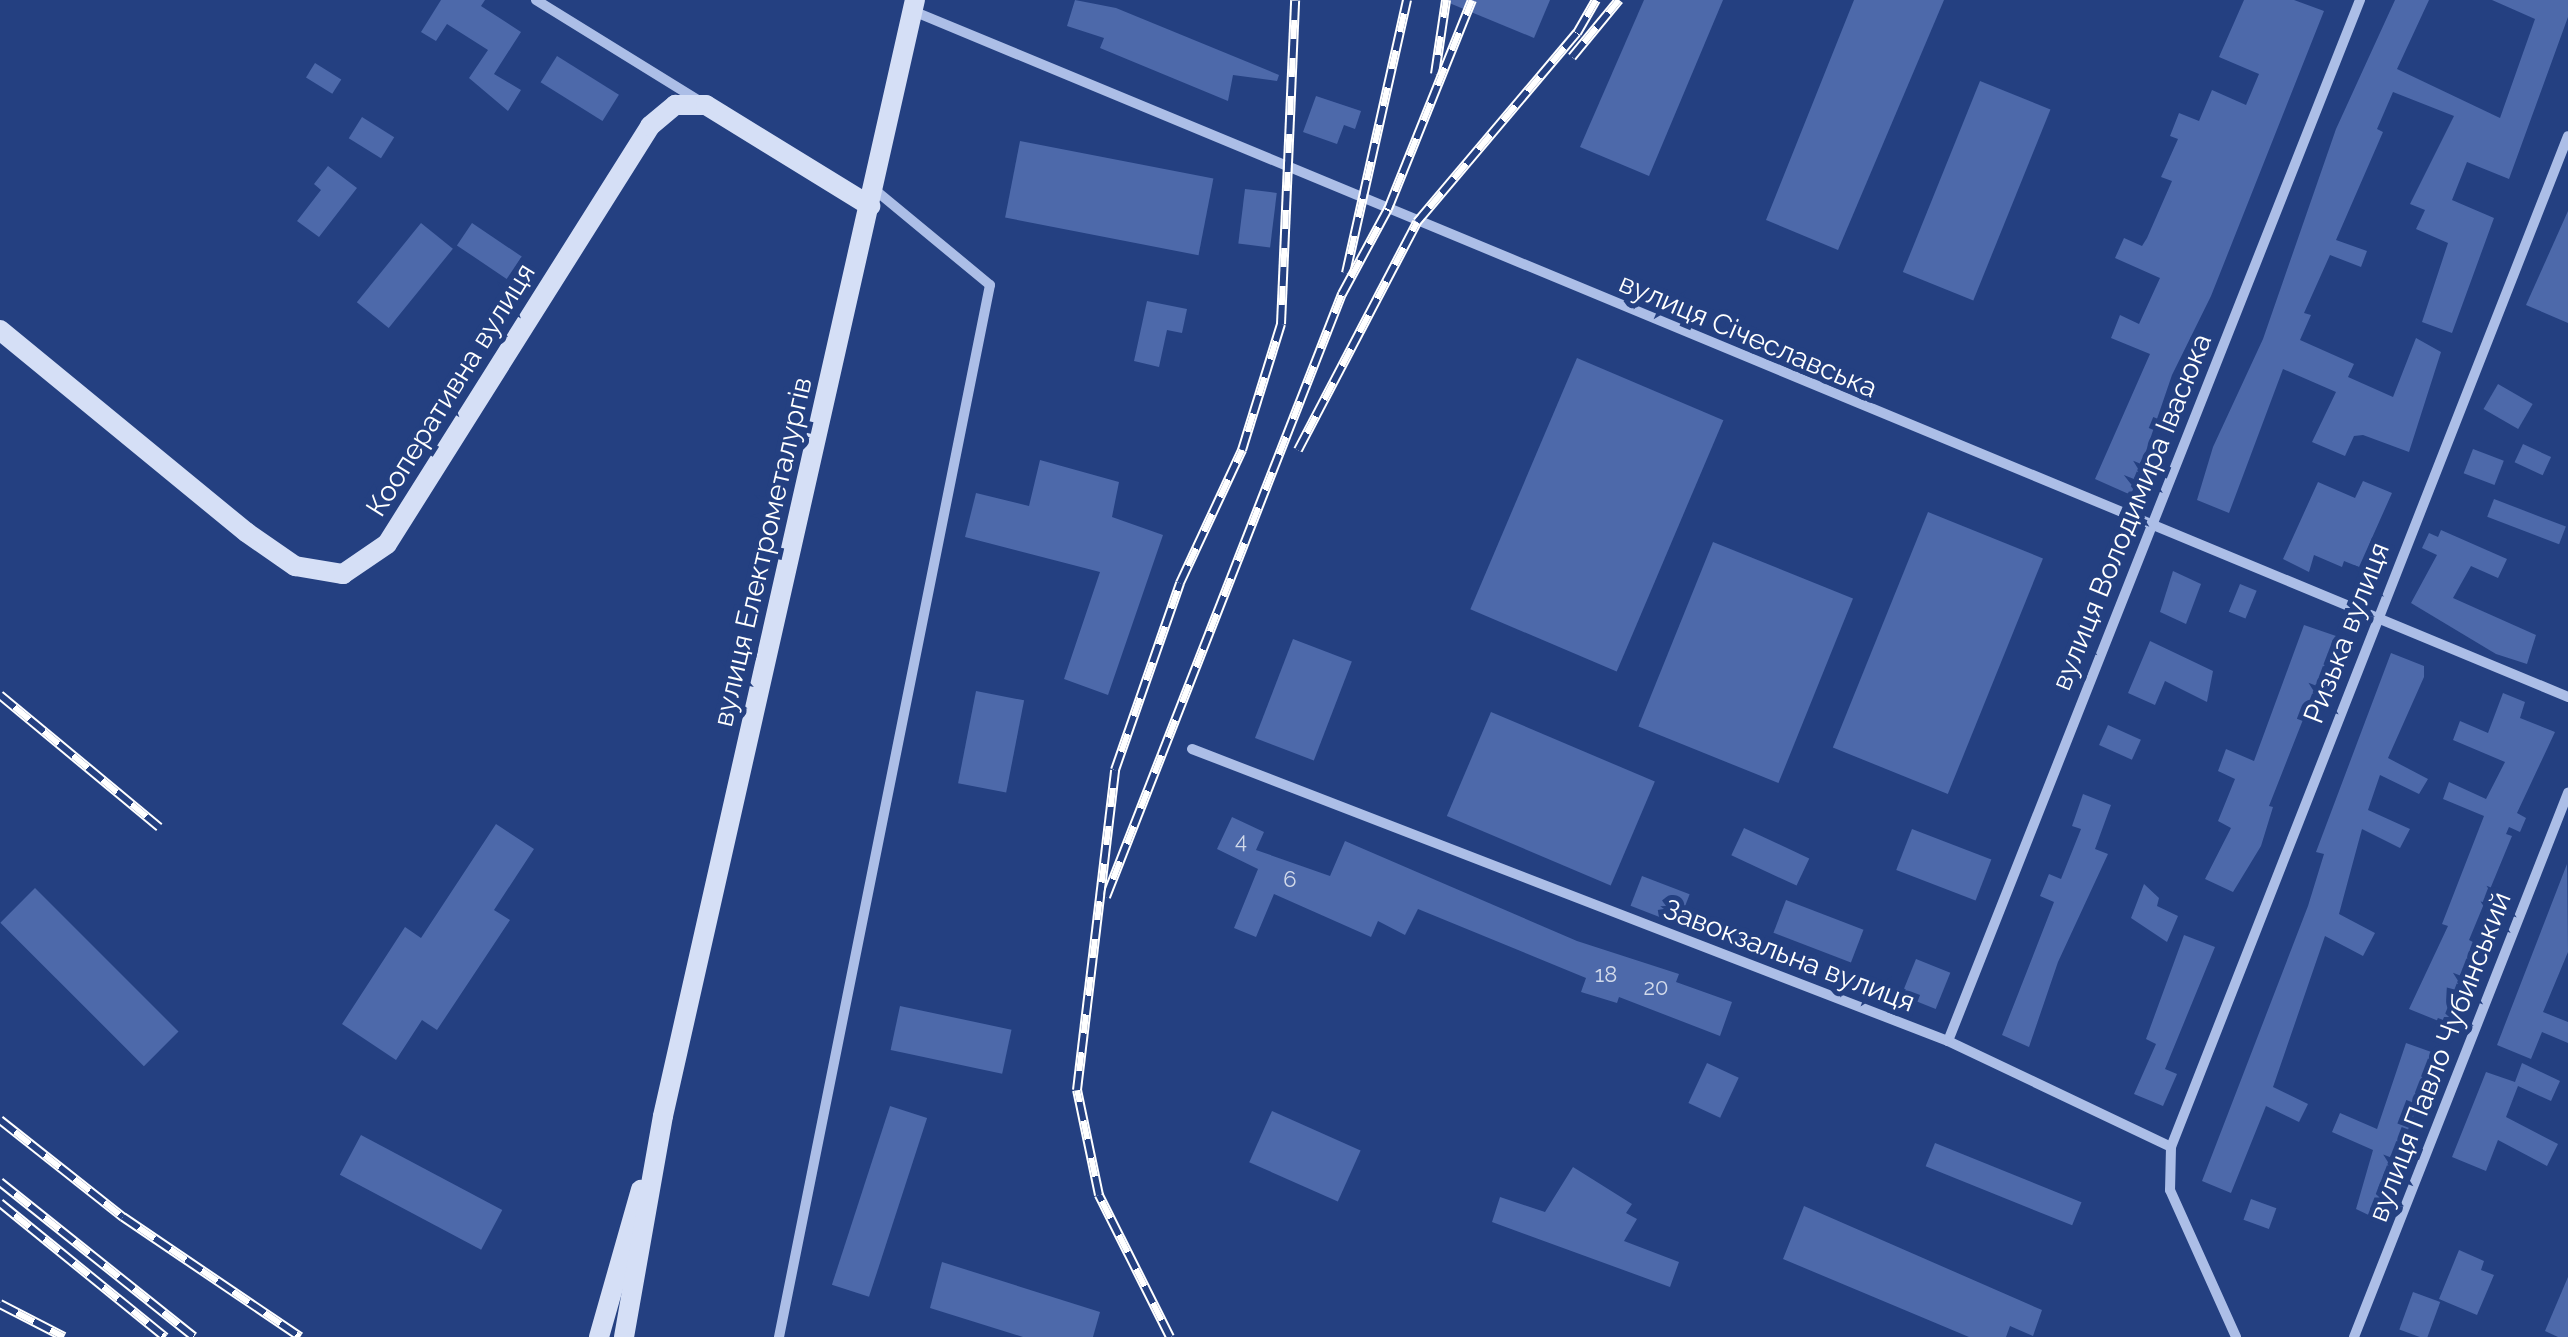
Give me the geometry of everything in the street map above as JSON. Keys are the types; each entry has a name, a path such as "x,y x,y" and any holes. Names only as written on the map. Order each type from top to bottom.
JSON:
{"main road":[{"name":"вулиця Електрометалургів","path":"663,1116 914,6"},
{"name":"Кооперативна вулиця","path":"0,330 246,532 295,566 343,574 387,544 650,126 675,105 706,105"},
{"path":"706,105 872,198"},
{"path":"601,1327 663,1116"},
{"path":"626,1329 663,1116"}],"street":[{"path":"536,0 706,105"},
{"name":"вулиця Володимира Івасюка","path":"1948,1041 2360,0"},
{"name":"вулиця Січеславська","path":"914,6 2149,528 2568,697"},
{"name":"Ризька вулиця","path":"2172,1147 2375,620 2568,136"},
{"path":"779,1337 990,285 872,198"},
{"name":"Завокзальна вулиця","path":"1192,749 1948,1041 2172,1147"},
{"name":"вулиця Павло Чубинський","path":"2354,1337 2568,793"},
{"path":"2172,1147 2170,1190 2236,1337"}],"building":[{"path":"441,0 485,0 481,6 521,32 494,74 521,90 508,111 469,78 488,50 447,24 436,41 421,32"},
{"path":"1075,0 1116,8 1279,75 1277,81 1233,75 1228,101 1100,48 1104,38 1067,26"},
{"path":"1442,0 1550,0 1534,38"},
{"path":"1644,0 1723,0 1649,176 1580,147"},
{"path":"1854,0 1944,0 1838,250 1766,220"},
{"path":"2244,0 2294,0 2324,11 2211,296 2172,375 2131,495 2095,479 2150,354 2111,338 2120,315 2139,324 2160,278 2115,258 2124,238 2142,246 2147,238 2172,181 2161,177 2178,139 2170,136 2179,113 2199,121 2212,90 2246,105 2259,74 2219,57"},
{"path":"2395,0 2429,0 2397,69 2500,118 2535,19 2492,0 2568,0 2568,17 2509,179 2467,162 2452,200 2494,218 2452,333 2422,322 2448,243 2416,229 2425,210 2410,204 2454,116 2393,92 2377,129 2383,132 2336,240 2367,251 2361,267 2330,255 2304,313 2311,315 2300,340 2354,364 2348,377 2393,397 2416,338 2441,352 2409,452 2363,435 2354,436 2345,456 2312,442 2336,392 2283,369 2229,513 2197,500 2213,447 2263,339 2336,129"},
{"path":"557,56 619,95 602,121 541,82"},
{"path":"315,63 341,79 332,94 306,77"},
{"path":"1980,81 2050,109 1973,300 1903,272"},
{"path":"1316,96 1361,111 1355,129 1344,125 1337,144 1303,132"},
{"path":"362,117 394,137 381,158 349,138"},
{"path":"1020,141 1213,179 1198,255 1005,218"},
{"path":"328,166 357,188 319,237 297,221 321,190 314,184"},
{"path":"1245,189 1277,193 1270,247 1238,244"},
{"path":"2568,211 2568,323 2526,305"},
{"path":"421,223 453,249 389,328 357,302"},
{"path":"472,223 522,257 507,279 457,245"},
{"path":"1147,301 1187,309 1182,333 1167,330 1159,367 1134,361"},
{"path":"1577,358 1723,420 1617,671 1470,609"},
{"path":"2498,384 2533,404 2518,429 2484,409"},
{"path":"2523,444 2551,457 2543,475 2515,462"},
{"path":"2473,449 2504,461 2494,485 2464,473"},
{"path":"1040,460 1119,482 1112,517 1163,535 1108,695 1064,679 1100,572 965,537 976,493 1029,506"},
{"path":"2363,481 2392,493 2359,567 2344,561 2342,567 2314,555 2309,572 2283,559 2318,482 2355,498"},
{"path":"2494,499 2566,527 2559,544 2487,517"},
{"path":"1928,512 2043,558 1948,794 1833,748"},
{"path":"2441,530 2507,559 2498,578 2471,566 2453,598 2536,635 2527,664 2496,654 2411,603 2437,555 2422,548 2429,533 2438,537"},
{"path":"1713,542 1853,599 1778,783 1638,727"},
{"path":"2173,571 2201,584 2186,624 2160,612"},
{"path":"2240,584 2257,591 2245,619 2229,612"},
{"path":"2304,625 2336,636 2269,806 2273,807 2261,846 2233,892 2205,879 2231,828 2218,821 2235,779 2218,771 2226,749 2254,761"},
{"path":"1293,639 1352,662 1314,761 1255,738"},
{"path":"2150,641 2213,671 2207,702 2165,681 2155,705 2128,693"},
{"path":"2391,653 2424,666 2424,677 2388,758 2428,779 2419,794 2380,775 2368,810 2410,829 2400,848 2362,829 2339,914 2375,933 2363,956 2325,936 2273,1087 2308,1104 2299,1122 2266,1106 2231,1193 2202,1181 2308,906 2324,854 2316,852"},
{"path":"976,691 1024,700 1006,793 958,783"},
{"path":"2503,693 2525,702 2520,718 2555,732 2517,813 2526,818 2520,832 2509,827 2506,834 2512,836 2469,940 2479,945 2446,1024 2409,1009 2448,926 2442,924 2484,816 2443,799 2449,782 2486,799 2505,762 2453,740 2460,721 2488,733"},
{"path":"1491,712 1655,782 1611,886 1447,816"},
{"path":"2108,725 2141,740 2132,760 2099,745"},
{"path":"2083,794 2111,805 2095,849 2108,854 2058,962 2029,1047 2002,1035 2054,902 2040,896 2049,874 2061,879 2081,829 2072,826"},
{"path":"1232,817 1264,832 1256,850 1330,876 1345,841 1577,941 1679,974 1676,982 1732,1002 1720,1036 1619,997 1617,1003 1581,992 1586,978 1418,909 1405,935 1378,921 1371,937 1274,894 1256,937 1234,928 1258,869 1217,849"},
{"path":"496,824 534,849 494,910 510,920 437,1030 422,1020 396,1060 342,1024 405,927 421,938"},
{"path":"1744,828 1809,858 1797,886 1731,855"},
{"path":"1912,829 1991,859 1976,901 1896,870"},
{"path":"2567,864 2568,952 2543,1012 2568,1022 2568,1043 2542,1032 2531,1059 2497,1045"},
{"path":"1642,876 1690,894 1678,924 1631,906"},
{"path":"2144,884 2159,898 2157,906 2178,916 2167,942 2131,918"},
{"path":"35,888 179,1032 144,1066 0,923"},
{"path":"1786,900 1863,930 1851,962 1773,933"},
{"path":"2184,935 2215,947 2165,1069 2177,1074 2163,1106 2134,1094 2156,1044 2146,1039"},
{"path":"1916,959 1950,973 1936,1009 1901,995"},
{"path":"900,1006 1012,1030 1002,1074 891,1050"},
{"path":"2406,1043 2437,1054 2424,1090 2439,1098 2430,1114 2417,1107 2381,1198 2388,1201 2379,1220 2356,1209 2373,1150 2332,1132 2340,1113 2377,1129"},
{"path":"1707,1063 1739,1078 1720,1118 1688,1103"},
{"path":"2522,1063 2560,1081 2551,1101 2518,1086 2506,1117 2558,1144 2547,1166 2498,1140 2486,1171 2452,1157 2486,1072 2515,1082"},
{"path":"890,1106 927,1118 869,1297 832,1285"},
{"path":"1272,1111 1361,1150 1338,1202 1249,1162"},
{"path":"361,1135 502,1210 481,1250 340,1175"},
{"path":"1935,1143 2081,1202 2072,1225 1926,1166"},
{"path":"1573,1167 1632,1204 1626,1213 1637,1219 1624,1241 1679,1262 1670,1287 1492,1222 1500,1197 1545,1212"},
{"path":"2251,1199 2276,1208 2269,1229 2243,1220"},
{"path":"1804,1206 2042,1310 2033,1336 2010,1326 2006,1337 1969,1337 1783,1259"},
{"path":"2459,1250 2484,1261 2481,1270 2494,1275 2477,1315 2439,1299"},
{"path":"942,1262 1100,1312 1093,1337 1023,1337 930,1308"},
{"path":"2568,1277 2568,1337 2558,1337 2545,1331"},
{"path":"2413,1292 2440,1302 2427,1337 2399,1330"}],"railway":[{"path":"1170,1337 1099,1195 1077,1090 1115,770 1180,583 1242,450 1281,324 1295,0"},
{"path":"1346,273 1407,0"},
{"path":"1435,74 1446,0"},
{"path":"1106,897 1342,294 1388,209 1472,0"},
{"path":"1298,450 1417,222 1577,33 1596,0"},
{"path":"1572,57 1619,0"},
{"path":"0,695 159,827"},
{"path":"0,1120 123,1217 300,1337"},
{"path":"0,1182 194,1337"},
{"path":"0,1203 165,1337"},
{"path":"0,1304 64,1337"}]}
